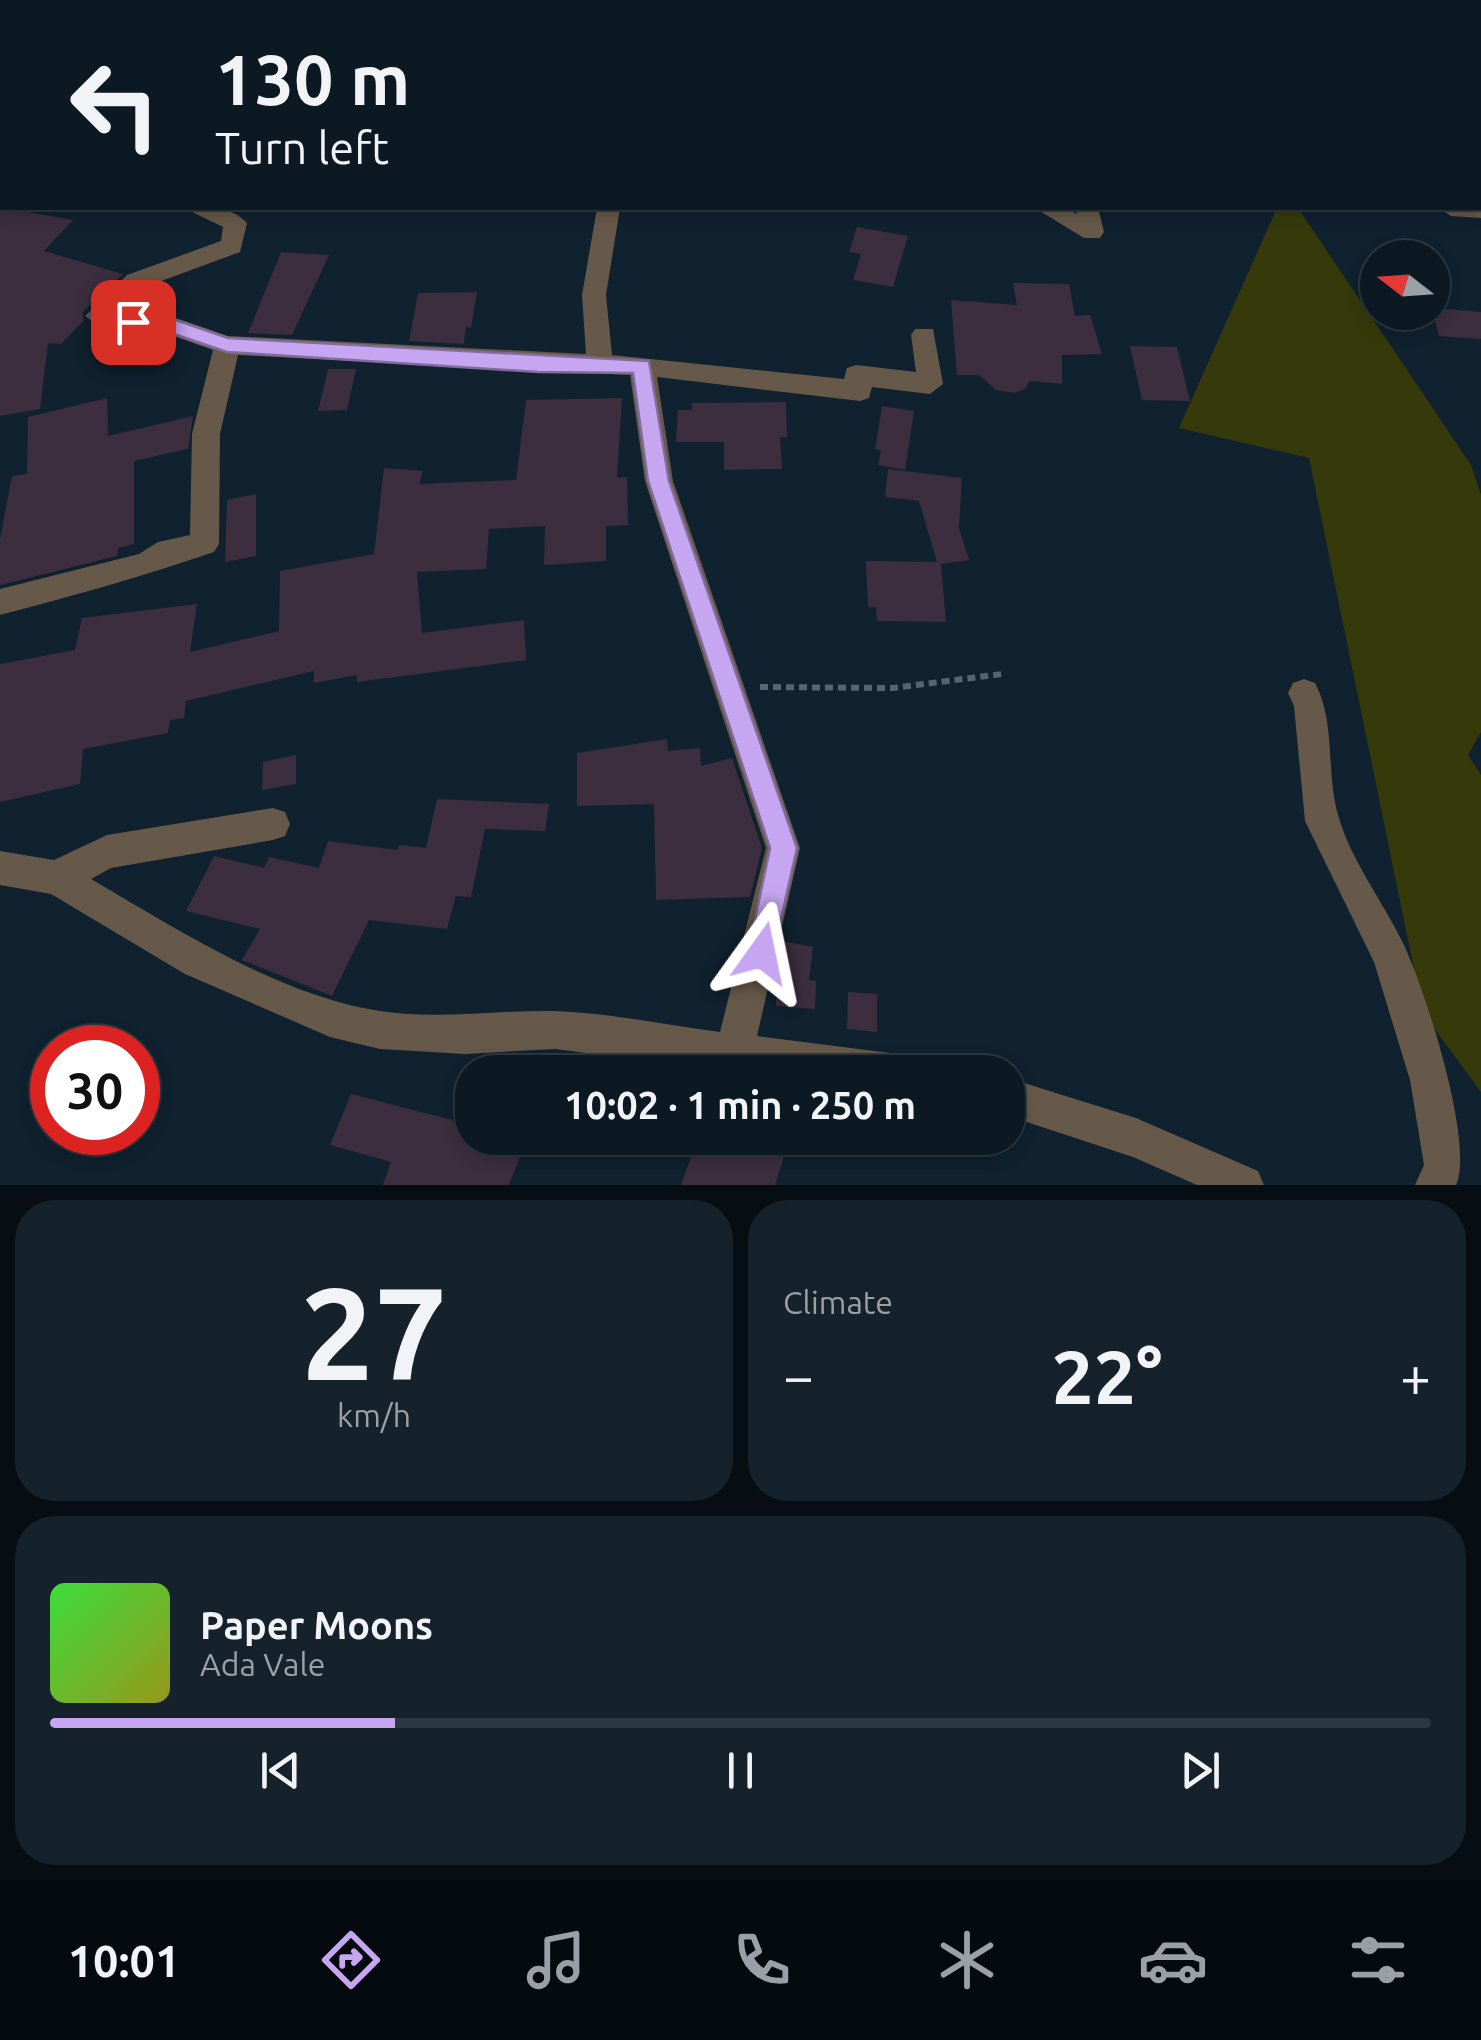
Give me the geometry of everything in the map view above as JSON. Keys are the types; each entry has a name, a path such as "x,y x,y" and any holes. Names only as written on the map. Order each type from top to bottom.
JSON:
{"street":[{"path":"201,210 235,223 232,246 136,280 98,316 170,325 227,345 642,366 860,391 856,374 930,384 924,335"},
{"path":"600,364 594,295 609,210"},
{"path":"1050,210 1092,232 1087,210"},
{"path":"0,602 147,564 168,551 204,544 206,434 227,345"},
{"path":"642,366 659,481 784,848 762,953 733,1053"},
{"path":"1304,693 1314,736 1322,821 1391,957 1429,1080 1444,1167 1435,1185"},
{"path":"56,878 107,852 273,824"},
{"path":"0,868 56,878 198,961 330,1018 380,1030 465,1034 555,1030 750,1055"},
{"path":"1025,1102 1136,1138 1244,1185"}],"path":[{"path":"729,688 893,688 1002,674"}],"green space":[{"path":"1276,210 1299,210 1360,300 1360,330 1380,330 1471,465 1481,495 1481,732 1468,755 1481,775 1481,1092 1423,1013 1309,458 1179,428"}],"building":[{"path":"0,210 73,220 44,251 123,274 82,313 84,320 61,344 48,343 40,409 0,416"},
{"path":"857,227 908,236 893,287 853,280 861,254 849,252"},
{"path":"281,252 329,255 292,335 248,333"},
{"path":"1013,283 1069,284 1075,316 1090,315 1102,354 1062,355 1062,384 1030,381 1025,389 1015,393 996,390 979,375 957,375 951,300 1017,305"},
{"path":"477,292 464,344 409,341 418,293"},
{"path":"1450,309 1481,312 1481,339 1439,336 1438,330 1450,330"},
{"path":"1130,346 1177,347 1190,401 1142,400"},
{"path":"328,369 356,369 347,410 318,411"},
{"path":"107,398 108,436 193,416 188,449 134,461 134,544 118,548 117,556 0,585 0,539 12,476 27,474 28,417"},
{"path":"622,398 617,478 627,477 628,525 606,526 606,561 544,565 545,526 489,529 486,569 417,572 422,633 524,620 526,660 357,682 357,675 314,683 314,671 186,701 184,718 170,720 168,733 83,749 80,784 0,802 0,664 75,650 82,618 197,604 190,652 279,631 280,571 374,554 384,468 423,471 419,484 516,480 526,400"},
{"path":"786,402 787,437 780,437 782,469 724,470 724,442 676,442 678,410 692,410 692,403"},
{"path":"882,406 914,411 905,470 878,465 881,451 875,449"},
{"path":"888,469 962,478 959,528 969,560 941,564 946,622 877,621 876,607 868,607 866,561 937,562 919,501 885,497"},
{"path":"256,494 256,556 225,562 227,500"},
{"path":"667,739 668,751 700,748 701,766 732,758 762,848 750,897 656,900 654,804 577,806 577,753"},
{"path":"296,755 296,784 262,790 263,762"},
{"path":"437,799 549,804 545,831 485,829 471,897 456,896 447,929 369,920 332,996 242,960 260,929 186,911 214,856 264,868 269,857 319,868 328,841 397,850 399,845 426,848"},
{"path":"782,941 813,947 809,980 816,981 815,1009 776,1006 776,971"},
{"path":"848,992 877,994 877,1032 847,1029"},
{"path":"351,1094 455,1121 455,1155 521,1155 509,1185 383,1185 391,1162 330,1145"},
{"path":"692,1155 784,1155 775,1185 681,1185"}],"route":[{"path":"133,322 170,325 227,345 538,364 642,366 659,481 784,848 762,953"}]}
